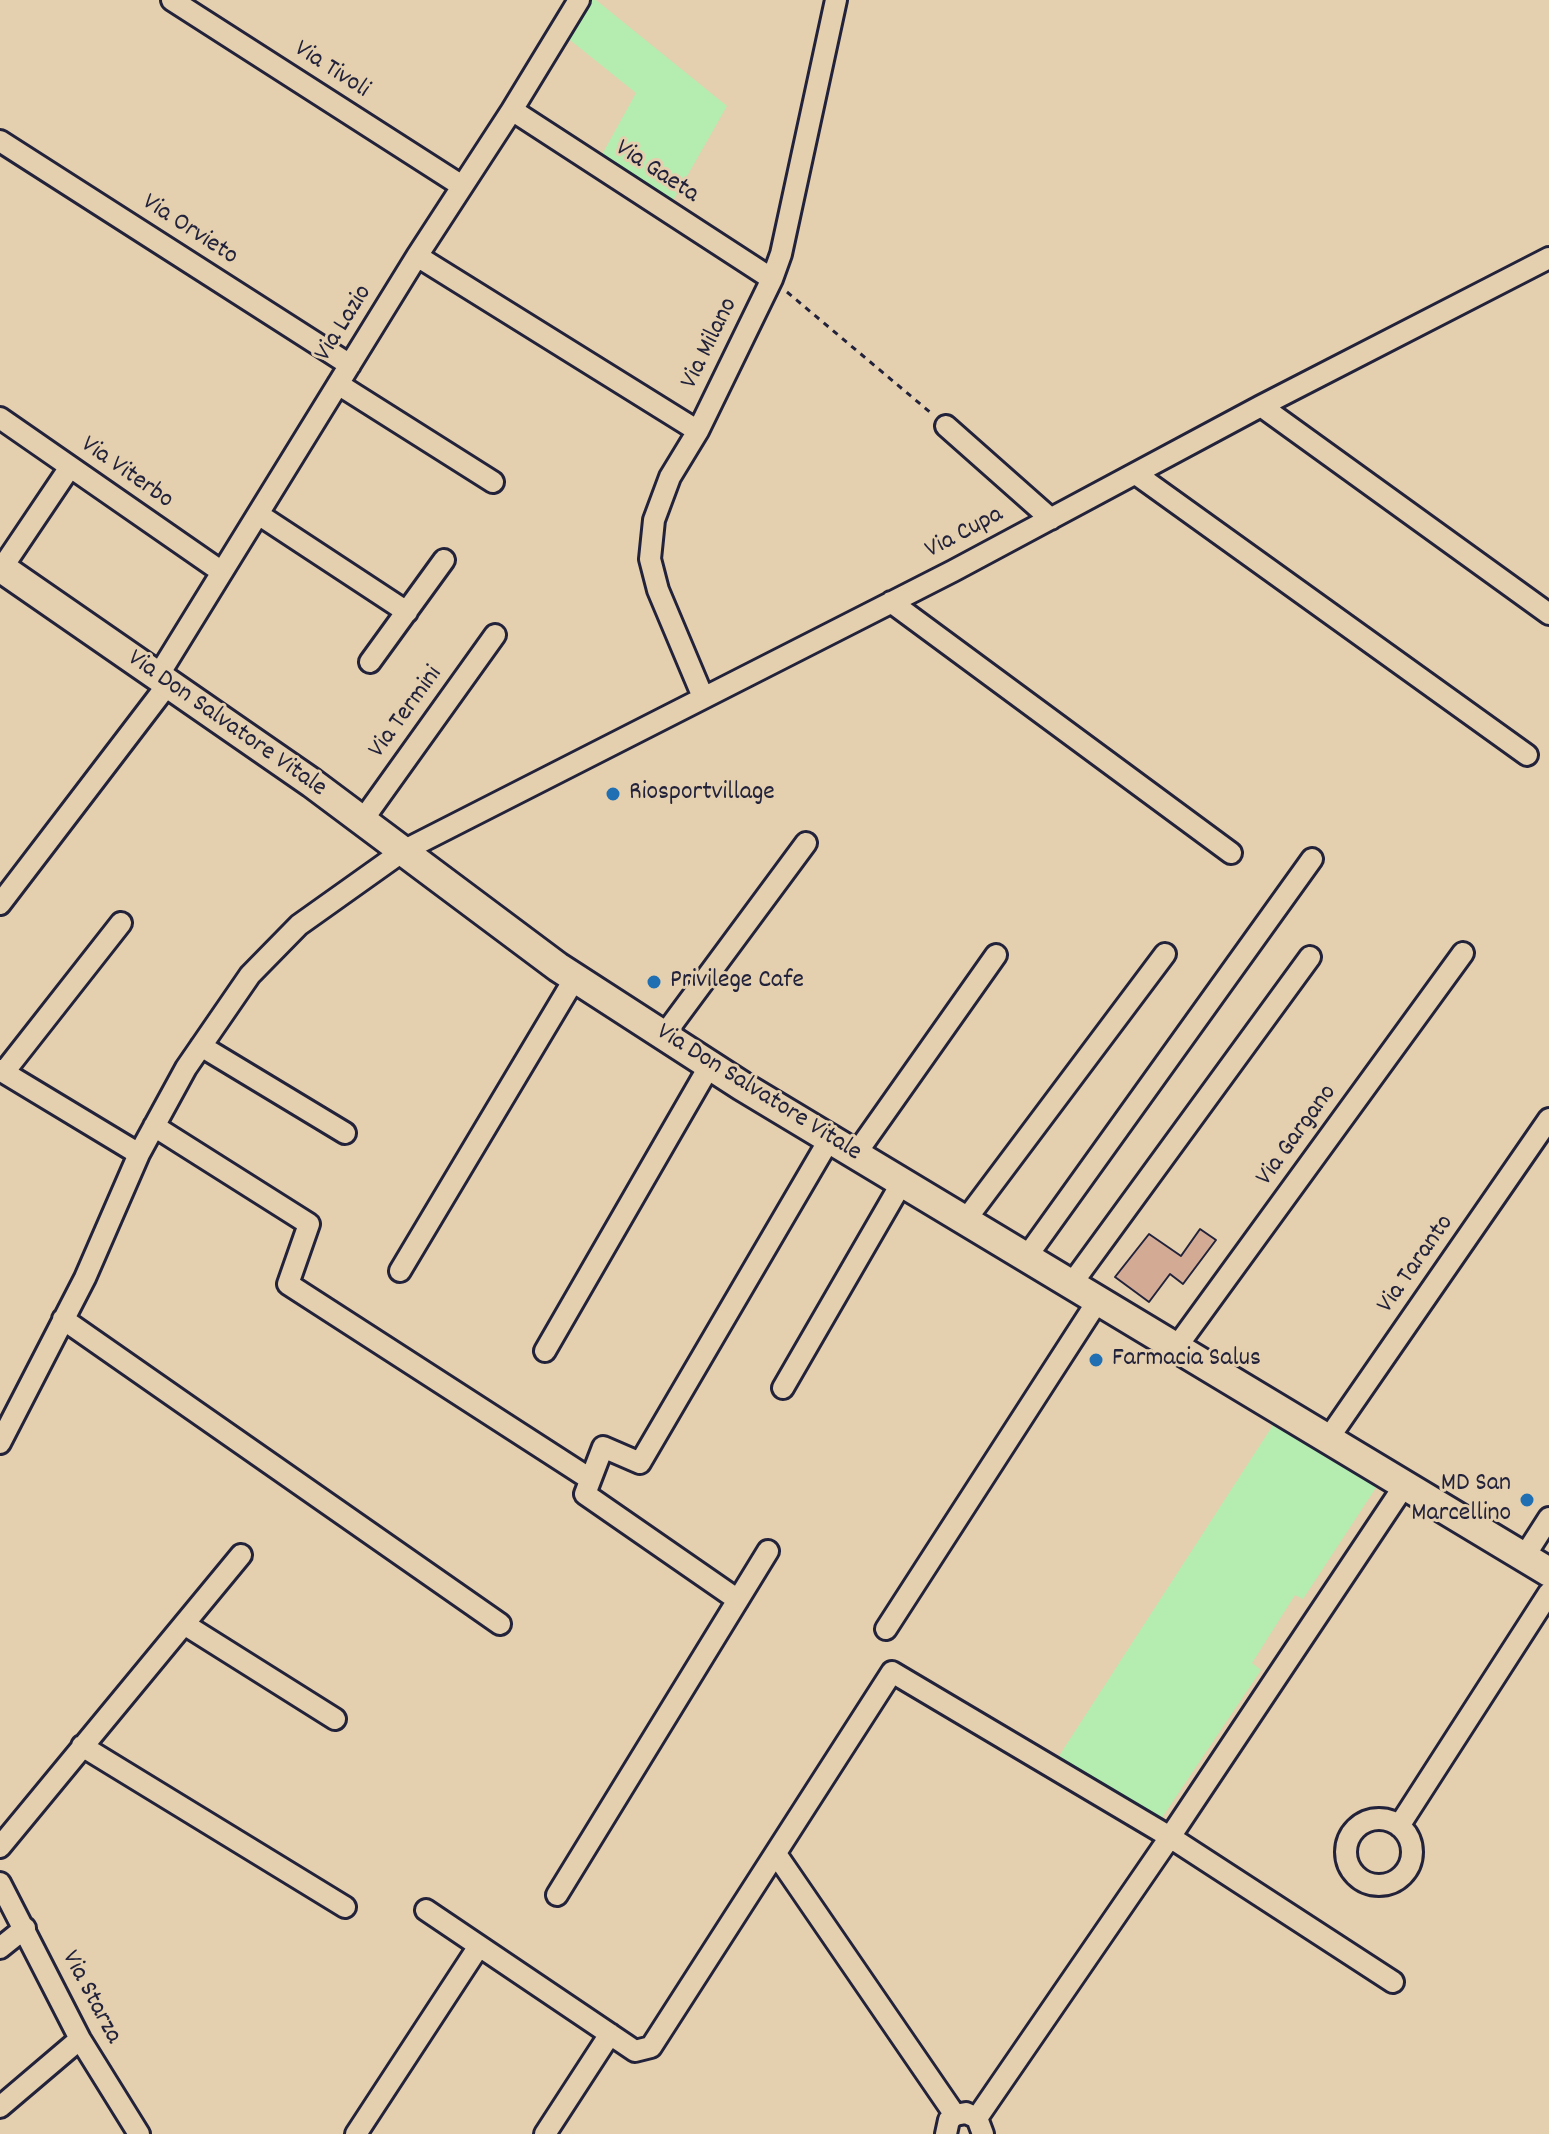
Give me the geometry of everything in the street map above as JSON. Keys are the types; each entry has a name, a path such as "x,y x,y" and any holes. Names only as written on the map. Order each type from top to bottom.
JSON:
{"street":[{"name":"Via Tivoli","path":"172,0 462,186"},
{"name":"Via Lazio","path":"0,904 163,680 222,572 579,0"},
{"name":"Via Milano","path":"703,697 658,590 650,559 654,520 661,496 698,431 772,279 781,254 836,0"},
{"name":"Via Gaeta","path":"512,110 772,279"},
{"name":"Via Orvieto","path":"0,141 350,365"},
{"path":"417,256 698,431"},
{"name":"Via Cupa","path":"2,1434 85,1278 154,1126 201,1046 250,975 299,925 403,851 891,602 1549,258"},
{"path":"338,384 493,482"},
{"path":"1261,406 1549,614"},
{"name":"Via Viterbo","path":"0,418 222,572"},
{"path":"946,426 1051,519"},
{"path":"1,567 70,467"},
{"path":"1136,474 1527,755"},
{"path":"258,514 407,612"},
{"path":"370,662 444,560"},
{"name":"Via Don Salvatore Vitale","path":"1,567 362,821 575,978 901,1184 1549,1572"},
{"path":"891,602 1231,853"},
{"name":"Via Termini","path":"362,821 495,635"},
{"path":"664,1035 806,843"},
{"path":"1025,1259 1312,859"},
{"path":"121,923 2,1071 139,1154"},
{"name":"Via Gargano","path":"1175,1349 1463,953"},
{"path":"964,1222 1165,954"},
{"path":"855,1155 996,955"},
{"path":"1070,1286 1310,957"},
{"path":"400,1271 575,978"},
{"path":"201,1046 345,1133"},
{"path":"545,1351 710,1065"},
{"name":"Via Taranto","path":"1328,1439 1549,1119"},
{"path":"154,1126 309,1224 288,1284 590,1479"},
{"path":"738,1600 585,1494 603,1447 640,1463 829,1140"},
{"path":"783,1388 901,1184"},
{"path":"886,1629 1097,1302"},
{"path":"63,1319 500,1624"},
{"path":"946,2134 946,2126 955,2115 966,2113 980,2126 1404,1486"},
{"path":"1524,1557 1549,1518"},
{"path":"557,1895 768,1551"},
{"path":"0,1847 241,1555"},
{"path":"1399,1826 1549,1593"},
{"path":"184,1624 335,1719"},
{"path":"426,1910 635,2051 651,2047 892,1672 1170,1837 1393,1982"},
{"path":"82,1746 345,1907"},
{"path":"776,1854 955,2115"},
{"name":"Via Starza","path":"0,1883 80,2039 139,2134"},
{"path":"0,1948 25,1928"},
{"path":"356,2134 479,1946"},
{"path":"545,2134 610,2034"},
{"path":"0,2107 80,2039"}],"path":[{"path":"772,279 946,426"}],"green space":[{"path":"587,0 596,0 727,106 670,206 599,160 636,93 565,36"},
{"path":"1273,1425 1377,1486 1303,1599 1295,1595 1252,1663 1261,1670 1159,1822 1057,1759"}],"building":[{"path":"1200,1229 1216,1240 1183,1284 1170,1274 1149,1302 1115,1277 1149,1234 1181,1256"}],"place":[{"name":"Riosportvillage","path":"613,794"},
{"name":"Privilege Cafe","path":"654,982"},
{"name":"Farmacia Salus","path":"1096,1360"},
{"name":"MD San Marcellino","path":"1527,1500"}]}
